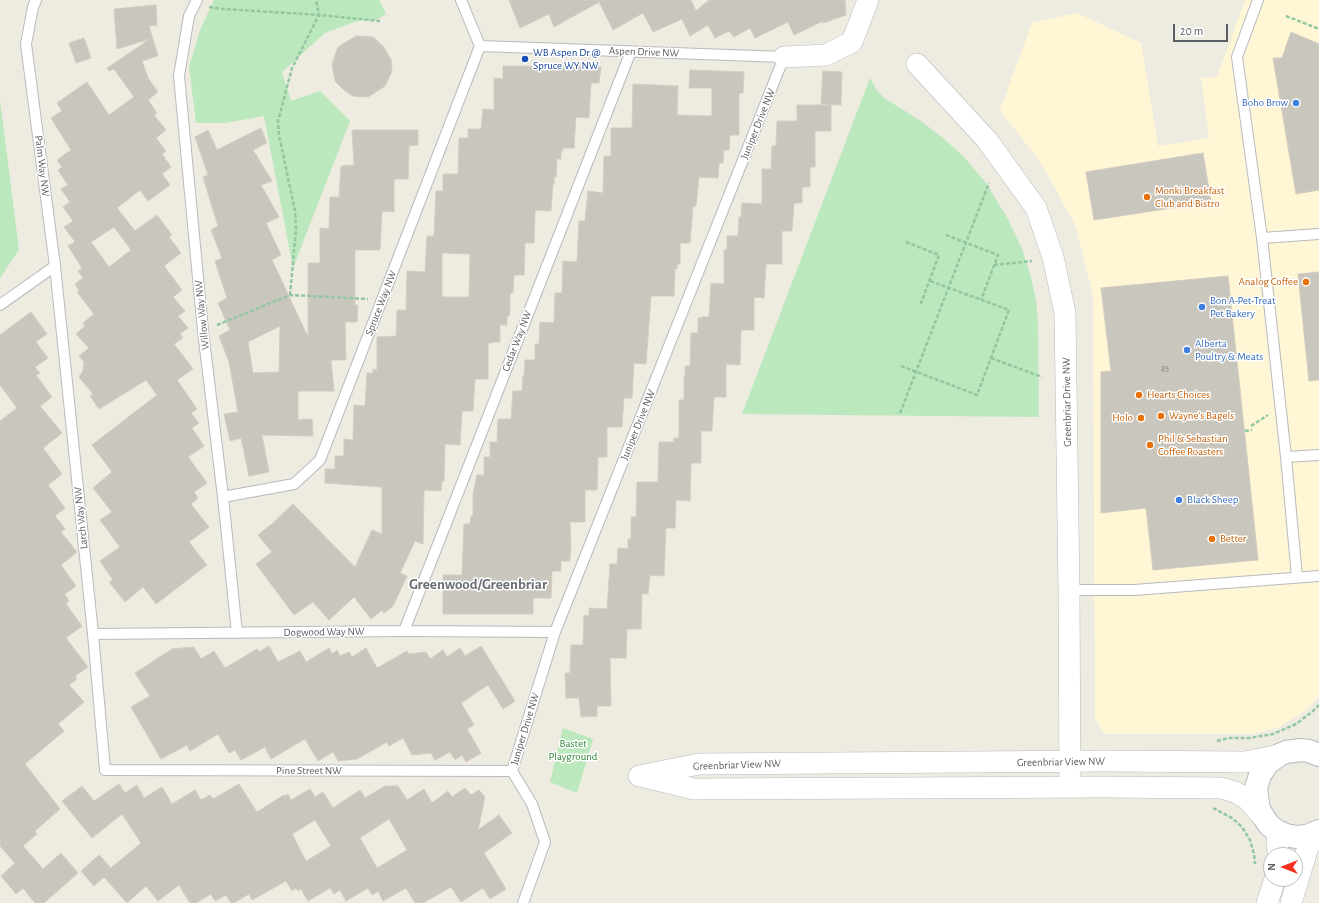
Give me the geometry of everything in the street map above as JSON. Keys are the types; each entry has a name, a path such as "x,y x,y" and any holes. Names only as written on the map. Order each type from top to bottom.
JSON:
{"street":[{"path":"784,58 826,55 852,42 868,0"},
{"name":"Greenbriar Drive NW","path":"917,64 987,140 1036,208 1053,257 1065,313 1070,788"},
{"path":"1276,847 1269,824 1257,803 1256,788 1260,775 1268,763 1279,755 1286,752 1313,749"},
{"name":"Greenbriar View NW","path":"1269,824 1247,799 1236,792 1221,788 694,789 639,776 698,764 1245,762 1279,755"},
{"path":"1269,824 1286,835 1296,837 1307,836 1319,831"},
{"path":"1291,903 1308,847 1319,834"},
{"path":"1267,903 1272,887"}],"lane":[{"name":"Palm Way NW","path":"36,0 33,7 26,44 55,266"},
{"path":"461,0 480,46"},
{"path":"1258,0 1237,57 1262,238 1286,457 1297,577"},
{"name":"Willow Way NW","path":"196,2 189,16 179,76 204,331 224,497 237,633"},
{"name":"Aspen Drive NW","path":"480,46 784,58"},
{"name":"Spruce Way NW","path":"224,497 294,484 320,460 480,46"},
{"name":"Cedar Way NW","path":"404,631 631,51"},
{"name":"Juniper Drive NW","path":"523,903 545,842 532,804 512,771 555,632 784,58"},
{"path":"1262,238 1319,234"},
{"path":"0,305 55,266"},
{"name":"Larch Way NW","path":"55,266 93,634 105,770"},
{"path":"1286,457 1319,454"},
{"path":"1069,590 1134,590 1319,576"},
{"name":"Dogwood Way NW","path":"93,634 404,631 555,632"},
{"name":"Pine Street NW","path":"105,770 512,771"}],"path":[{"path":"290,295 296,229 295,211 279,135 278,121 292,68 319,15 316,0"},
{"path":"196,2 223,9 319,15 380,21"},
{"path":"1286,16 1319,29"},
{"path":"900,413 989,183"},
{"path":"946,235 998,255 981,300"},
{"path":"906,242 939,255 920,306"},
{"path":"994,265 1032,261"},
{"path":"901,366 977,395 1009,310 930,281"},
{"path":"204,331 290,295 382,300"},
{"path":"991,358 1042,377"},
{"path":"1251,426 1269,415"},
{"path":"1245,431 1252,430"},
{"path":"1229,738 1250,738 1272,734 1296,724 1319,705"},
{"path":"1218,812 1232,818 1242,827 1250,840 1255,864"}],"shaded area":[{"path":"1245,0 1319,0 1319,696 1305,711 1279,727 1253,734 1104,734 1095,718 1093,295 1076,227 1043,166 1000,110 1032,23 1077,13 1141,43 1158,146 1209,138 1201,78 1217,77"}],"green space":[{"path":"214,0 379,0 386,14 374,21 360,20 325,33 282,72 291,101 320,91 350,121 293,268 264,116 225,123 196,123 189,67 200,30"},
{"path":"870,78 876,89 884,98 921,121 964,157 986,183 1008,219 1022,249 1030,273 1036,300 1038,323 1039,417 742,414"},
{"path":"0,100 19,250 0,278"},
{"name":"Bastet Playground","path":"563,728 593,739 577,793 550,782"}],"building":[{"path":"509,0 691,0 696,11 709,0 845,0 846,15 823,23 823,21 794,35 788,22 755,38 750,28 734,37 729,31 715,38 708,25 690,36 682,19 653,32 643,13 613,30 599,2 554,27 549,14 520,28"},
{"path":"156,5 157,25 149,26 158,56 142,61 148,78 158,92 148,100 157,113 154,115 166,130 156,138 166,151 162,154 171,167 162,174 170,185 148,201 140,190 117,208 135,231 157,215 172,235 169,237 181,253 164,266 182,290 173,297 185,311 178,316 188,328 180,334 183,338 174,344 193,369 177,380 197,409 191,413 199,423 192,428 204,446 188,457 207,483 194,492 198,498 191,504 209,527 189,542 207,565 156,604 143,587 125,602 109,582 113,580 100,561 120,547 100,520 112,512 93,488 112,472 92,445 157,395 146,380 99,409 90,396 93,394 79,377 83,371 84,362 79,356 89,348 76,334 85,326 83,323 94,314 77,292 79,290 75,284 83,278 78,271 82,268 68,246 75,242 64,227 73,221 63,207 70,202 61,189 68,185 58,170 62,167 57,160 71,150 51,118 62,111 57,103 87,82 109,115 134,97 114,69 109,71 107,68 150,39 117,49 114,9","holes":["114,227 131,250 109,267 91,242"]},
{"path":"1291,32 1319,44 1319,190 1296,194 1273,58 1282,58"},
{"path":"356,36 373,37 384,47 391,60 392,71 385,86 368,97 353,96 345,91 335,81 332,64 338,47"},
{"path":"84,38 91,58 76,63 69,43"},
{"path":"503,66 601,67 599,83 591,83 589,118 576,117 574,148 563,148 563,151 561,151 561,159 557,159 551,211 535,210 534,243 525,243 524,275 514,275 513,293 510,293 510,308 509,316 507,316 507,325 500,325 500,342 488,343 488,379 475,379 473,411 462,411 460,445 445,444 444,481 442,481 441,491 424,490 423,544 415,541 400,573 407,576 393,606 384,613 382,610 371,619 354,597 329,620 313,602 294,615 256,564 272,552 258,535 293,504 355,567 372,530 382,534 382,487 325,483 325,469 335,469 335,456 344,456 344,439 353,440 354,405 365,406 367,373 373,373 373,369 377,370 377,337 396,336 397,310 406,310 407,271 425,272 427,236 434,236 436,191 443,191 443,174 458,174 459,138 468,138 468,129 481,129 483,109 494,110 494,78 503,79","holes":["442,253 470,254 469,297 442,297"]},
{"path":"690,70 744,72 743,93 739,93 739,135 730,135 729,150 724,150 723,163 719,163 718,178 699,177 696,206 693,206 690,243 680,243 680,264 677,264 677,269 675,269 674,296 651,296 646,364 634,363 632,398 624,398 622,427 607,427 607,457 598,457 597,490 585,490 585,522 570,522 570,561 561,561 561,571 552,571 551,598 533,598 533,614 443,614 443,575 462,575 464,524 470,524 471,516 473,516 473,494 477,475 484,475 484,457 490,457 490,442 497,442 498,419 511,419 513,391 522,391 525,360 535,360 535,344 539,344 540,322 554,323 555,293 562,293 563,261 577,262 579,221 585,221 588,191 603,193 604,156 611,156 611,128 632,128 633,84 678,86 677,115 712,116 712,88 689,88"},
{"path":"823,71 842,72 841,105 821,104"},
{"path":"797,105 831,105 831,131 815,131 815,167 810,167 810,187 802,187 802,203 794,203 792,231 782,231 782,264 766,264 764,298 754,297 754,330 741,330 740,365 726,364 726,397 714,397 712,431 701,431 701,463 691,463 690,501 676,500 675,528 666,528 664,576 650,575 648,594 642,594 641,629 627,629 626,658 610,658 611,706 597,706 597,716 581,717 579,698 566,698 565,673 570,673 571,645 583,645 584,615 589,616 589,608 607,609 610,564 617,564 618,548 628,549 628,539 631,539 631,517 636,517 637,482 658,482 659,442 674,442 674,438 679,438 679,400 684,400 685,366 690,366 691,333 698,333 698,318 709,317 711,283 724,284 724,250 727,250 727,236 738,236 739,217 741,217 742,203 762,204 762,169 771,169 772,146 776,146 777,121 797,121"},
{"path":"261,128 267,143 253,150 272,181 261,185 279,217 266,223 281,255 272,260 308,337 308,263 320,263 320,228 329,229 330,197 339,197 341,166 354,165 352,130 418,130 418,145 409,146 408,179 394,179 394,212 382,211 380,250 355,250 355,305 358,305 357,322 345,322 346,360 331,360 334,391 298,391 298,420 312,419 313,436 262,435 269,472 249,476 241,438 230,441 224,414 238,412 229,362 219,336 230,330 218,303 227,298 215,261 222,258 211,230 218,226 203,177 208,175 195,137 208,130 217,150","holes":["280,326 279,372 253,373 248,342"]},
{"path":"1203,153 1211,202 1094,220 1086,172"},
{"path":"1319,272 1319,380 1309,381 1298,274"},
{"path":"1228,276 1258,560 1153,570 1146,508 1101,513 1101,372 1111,371 1101,288"},
{"path":"31,312 47,334 36,342 48,358 35,367 40,373 36,375 52,397 40,406 62,433 43,448 62,474 48,485 65,508 55,516 65,529 61,532 77,552 61,565 76,586 65,594 69,601 66,604 82,626 66,638 88,667 75,676 77,679 69,685 84,702 58,724 64,731 25,764 60,809 35,831 37,834 23,846 43,869 61,853 78,873 44,903 35,903 23,888 16,894 1,876 15,863 0,846 0,421 17,408 0,385 0,335"},
{"path":"269,646 278,662 300,651 306,662 329,648 332,654 337,650 340,656 349,652 352,657 366,648 377,668 407,651 409,654 426,652 430,659 443,650 447,657 460,648 465,656 481,646 515,701 503,709 488,685 461,703 474,725 467,729 481,753 466,762 462,755 455,760 450,752 435,760 431,753 412,755 403,738 389,746 387,742 357,759 338,761 333,752 318,761 305,739 271,759 265,747 241,760 235,750 229,753 218,734 190,751 187,745 161,759 131,707 150,696 135,673 172,649 194,647 201,659 214,651 225,668 257,649 259,652"},
{"path":"119,784 125,793 137,785 144,798 162,787 172,804 195,790 201,800 210,795 213,799 239,784 257,812 284,795 285,796 288,794 291,800 310,789 315,797 323,792 333,808 360,790 365,798 385,786 398,786 407,800 424,789 432,803 448,791 452,797 465,788 471,795 479,790 485,797 478,830 499,815 512,833 484,853 506,889 490,899 483,888 461,902 451,887 423,903 415,903 406,888 383,901 378,891 372,895 368,888 346,901 340,890 334,894 330,888 308,901 301,889 298,891 296,888 292,891 286,881 252,900 249,894 234,903 231,903 226,895 215,901 211,894 196,903 190,903 179,885 158,901 146,886 127,903 104,877 94,886 81,871 99,855 111,868 141,843 122,814 92,838 62,801 82,786 94,801","holes":["389,819 407,850 377,868 360,838","315,820 331,846 306,861 292,834"]}],"place":[{"name":"WB Aspen Dr @ Spruce WY NW","path":"525,59"},
{"name":"Boho Brow","path":"1296,103"},
{"name":"Monki Breakfast Club and Bistro","path":"1147,197"},
{"name":"Analog Coffee","path":"1306,282"},
{"name":"Bon A-Pet-Treat Pet Bakery","path":"1202,307"},
{"name":"Alberta Poultry & Meats","path":"1187,350"},
{"name":"Hearts Choices","path":"1139,395"},
{"name":"Wayne’s Bagels","path":"1161,416"},
{"name":"Holo","path":"1141,418"},
{"name":"Phil & Sebastian Coffee Roasters","path":"1150,445"},
{"name":"Black Sheep","path":"1179,500"},
{"name":"Better","path":"1212,539"}],"district":[{"name":"Greenwood/Greenbriar","path":"478,584"}]}
